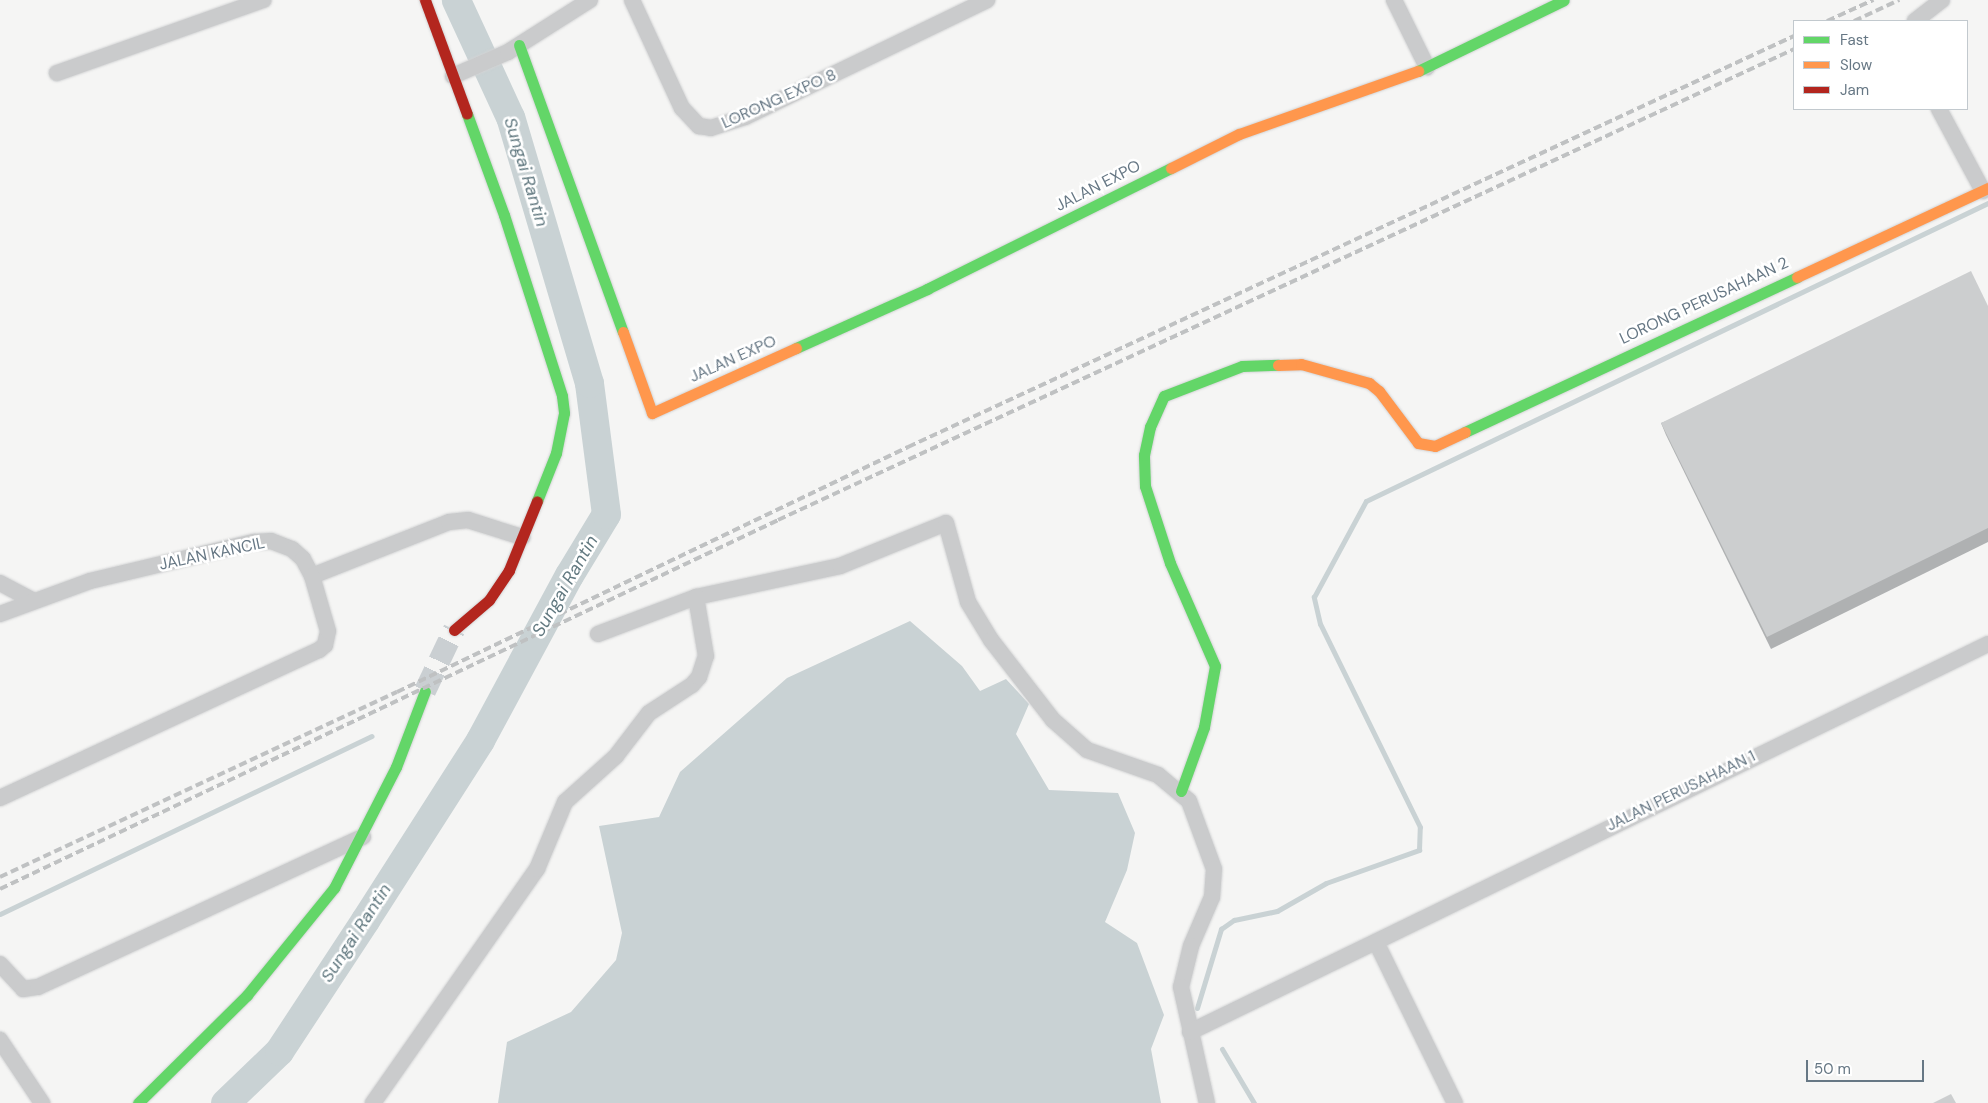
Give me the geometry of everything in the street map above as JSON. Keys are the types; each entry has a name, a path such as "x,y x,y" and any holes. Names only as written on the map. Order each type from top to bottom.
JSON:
{"street":[{"path":"57,73 263,0"},
{"path":"425,0 460,73 562,396 562,435 509,570 496,592 454,630"},
{"path":"460,73 513,48 590,0"},
{"name":"LORONG EXPO 8","path":"632,0 682,108 699,126 711,128 745,117 987,0"},
{"path":"1394,0 1428,67"},
{"path":"1916,20 1942,0"},
{"name":"JALAN EXPO","path":"513,48 652,413 927,289 1239,134 1428,67 1561,1"},
{"path":"1940,110 1986,190"},
{"name":"LORONG PERUSAHAAN 2","path":"1181,791 1206,720 1215,666 1170,563 1145,486 1144,455 1150,426 1164,396 1242,366 1301,364 1369,383 1379,391 1418,443 1435,446 1986,190"},
{"path":"312,576 449,522 468,520 522,537"},
{"path":"598,634 696,597 840,566 946,523 960,582 971,608 1053,720 1086,750 1158,775 1181,791 1202,830 1214,869 1212,897 1183,970 1182,1000 1207,1103"},
{"name":"JALAN KANCIL","path":"0,614 32,600 90,581 254,542 270,541 292,549 303,558 312,576 328,632 325,645 319,650 0,798"},
{"path":"0,583 32,600"},
{"path":"373,1103 537,869 565,802 616,756 649,713 692,685 699,676 706,656 696,597"},
{"name":"JALAN PERUSAHAAN 1","path":"1190,1032 1988,644"},
{"path":"138,1103 276,963 334,888 363,837 396,767 425,691"},
{"path":"0,964 23,989 38,987 363,837"},
{"path":"1376,942 1455,1103"},
{"path":"0,1040 42,1103"}],"shaded area":[{"path":"910,621 962,666 980,691 1006,679 1029,704 1016,734 1049,790 1118,793 1135,833 1127,870 1105,922 1137,943 1164,1015 1151,1049 1161,1103 498,1103 507,1042 571,1012 616,960 622,933 599,826 659,817 680,772 787,678"}],"building":[{"path":"1971,271 1988,306 1988,528 1767,637 1661,423"},
{"path":"1951,1094 1956,1103 1933,1103"}],"waterway":[{"name":"Sungai Rantin","path":"225,1103 279,1051 365,920 480,740 569,575 606,514 589,383 510,117 456,0"},
{"path":"1197,1008 1221,929 1234,920 1277,911 1326,883 1419,850 1420,827 1320,624 1314,597 1366,501 1988,203"},
{"path":"0,914 372,736"},
{"path":"1222,1049 1254,1103"}],"tunnel":[{"path":"425,691 454,630"}],"railway":[{"path":"1829,20 1873,0"},
{"path":"1856,20 1899,0"},
{"path":"0,877 397,692 908,447 1793,36"},
{"path":"0,889 778,520 1793,49"}],"traffic: fast":[{"path":"1418,71 1564,0"},
{"path":"519,45 623,332"},
{"path":"467,114 504,215 562,396 564,413 556,453 537,501"},
{"path":"796,348 927,289 1171,168"},
{"path":"1465,432 1797,277"},
{"path":"1181,791 1204,727 1215,666 1170,563 1145,486 1144,455 1150,427 1164,396 1242,366 1278,365"},
{"path":"138,1103 247,995 334,888 396,767 425,691"}],"traffic: slow":[{"path":"1171,168 1239,134 1418,71"},
{"path":"1797,277 1988,188"},
{"path":"623,332 652,413 796,348"},
{"path":"1278,365 1301,364 1369,383 1379,391 1418,443 1435,446 1465,432"}],"traffic: jam":[{"path":"425,0 467,114"},
{"path":"454,630 489,600 509,570 537,501"}]}
